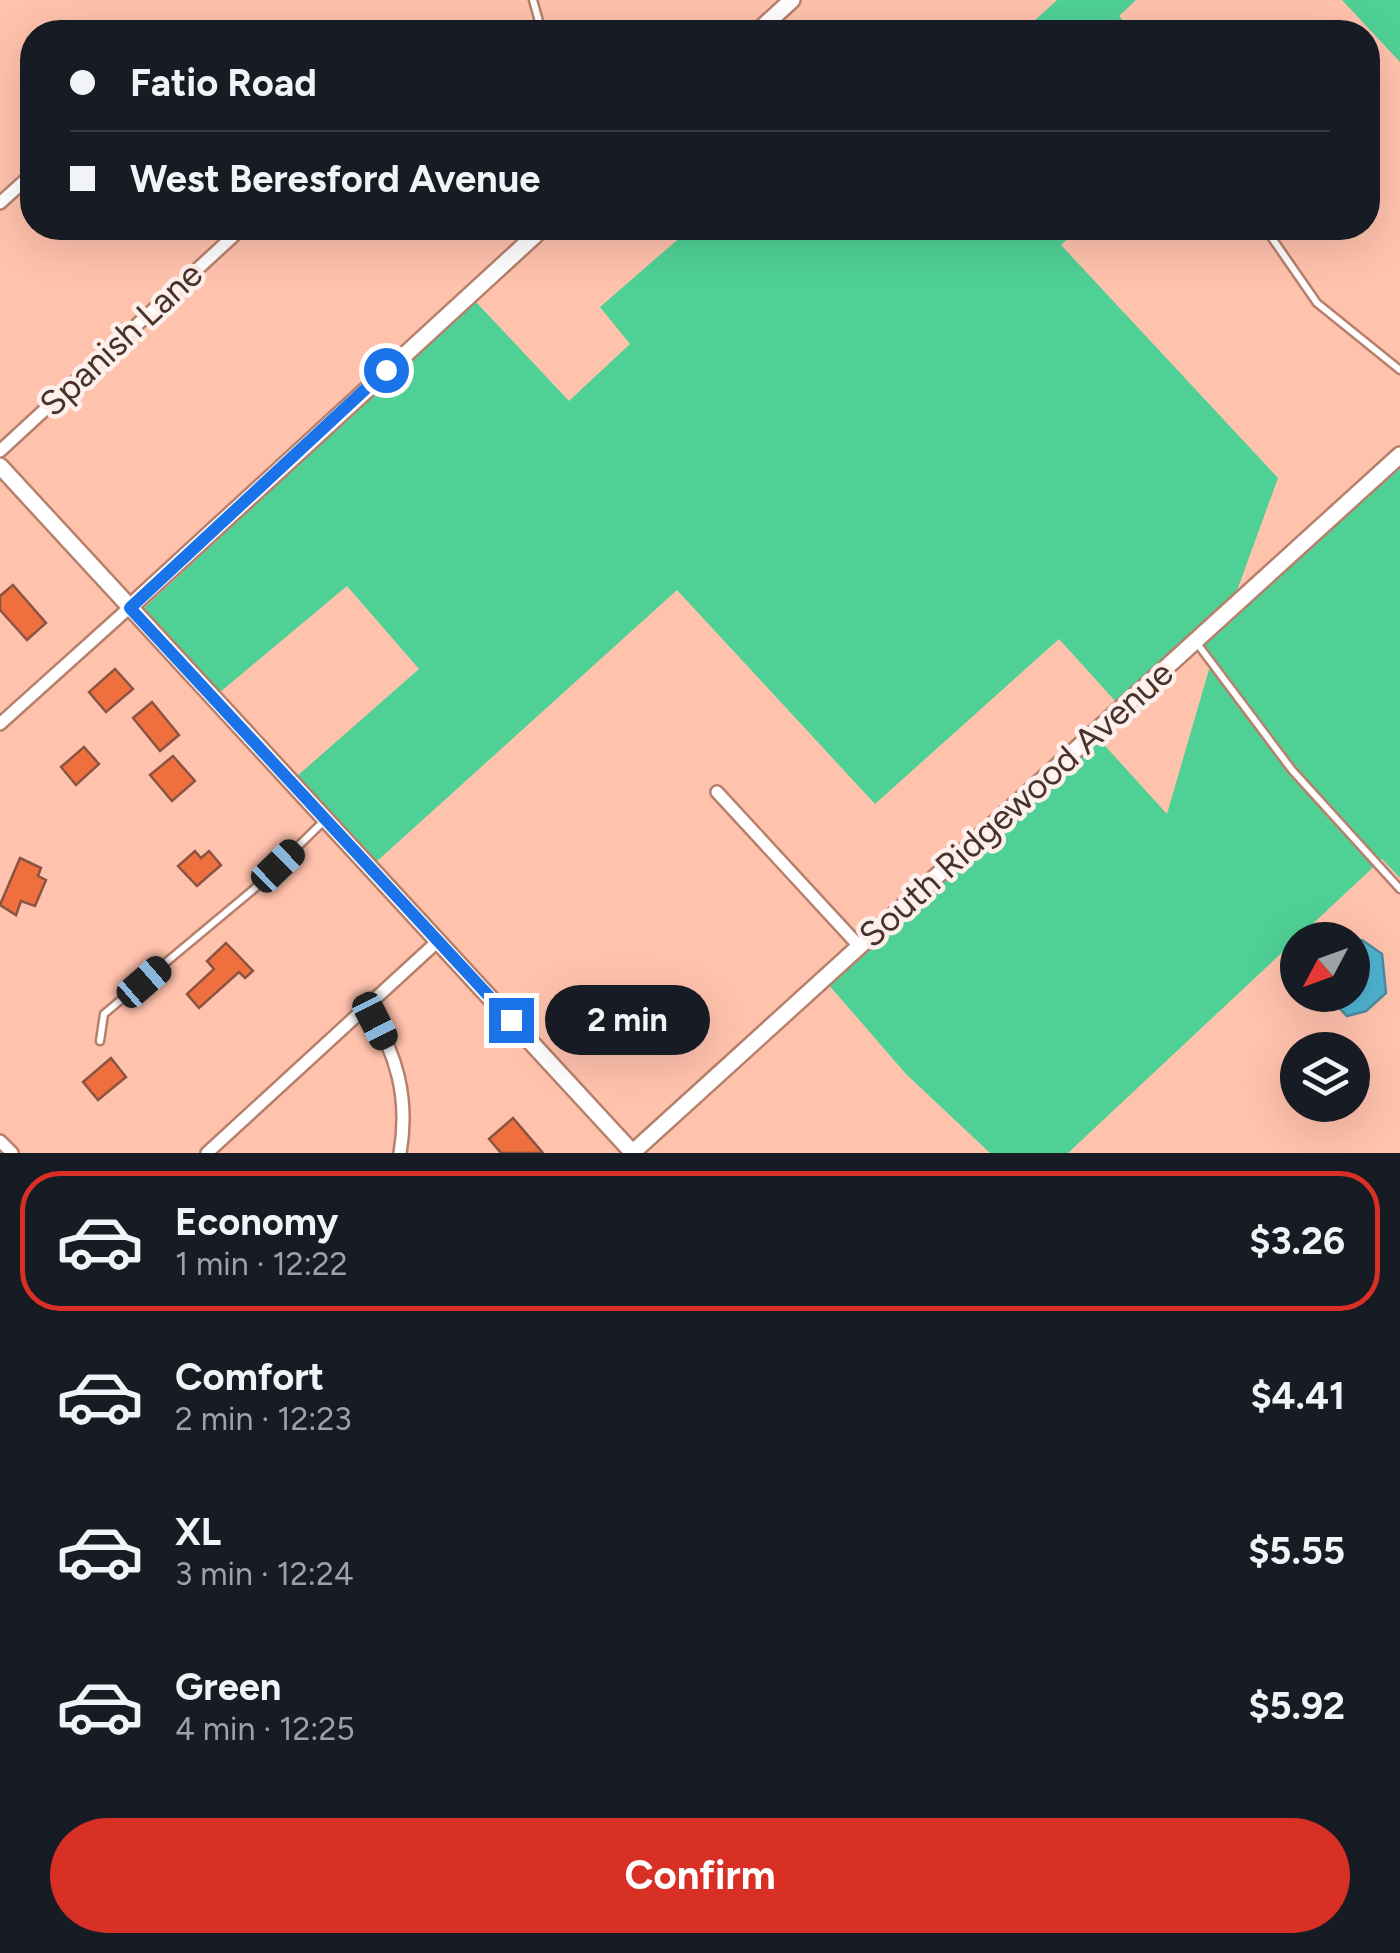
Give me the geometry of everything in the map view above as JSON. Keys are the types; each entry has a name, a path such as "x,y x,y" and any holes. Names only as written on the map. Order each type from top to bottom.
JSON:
{"street":[{"path":"770,20 792,0"},
{"path":"0,203 20,185"},
{"name":"Spanish Lane","path":"0,450 229,240"},
{"path":"0,724 530,240"},
{"name":"South Ridgewood Avenue","path":"633,1153 1400,454"},
{"path":"0,466 633,1153"},
{"path":"717,792 859,946"},
{"path":"208,1153 438,941"},
{"path":"364,1008 396,1062 403,1098 400,1153"},
{"path":"0,1142 12,1153"}],"lane":[{"path":"1273,240 1317,303 1400,370"},
{"path":"1195,641 1292,770 1400,889"},
{"path":"100,1041 104,1014 254,889 326,820"}],"green space":[{"path":"1057,0 1136,0 1119,16 1123,20 1035,20"},
{"path":"1342,0 1400,0 1400,62 1380,41 1380,20 1361,20"},
{"path":"677,240 1066,240 1061,245 1278,478 1235,596 1117,703 1059,639 875,804 677,590 375,863 296,777 419,669 347,586 219,693 143,609 475,301 569,401 630,344 600,307"},
{"path":"1400,463 1400,878 1382,859 1315,922 1280,922 1280,955 1068,1153 990,1153 906,1074 828,984 1098,738 1167,814 1210,666 1195,649"}],"water":[{"path":"1370,946 1382,954 1386,993 1370,1007"}],"building":[{"path":"13,585 46,623 27,640 0,610 0,596"},
{"path":"115,669 133,689 106,712 89,692"},
{"path":"152,702 179,735 160,751 133,718"},
{"path":"84,747 99,764 76,785 61,767"},
{"path":"173,756 195,781 172,801 150,775"},
{"path":"195,851 201,858 209,851 221,865 197,886 178,866"},
{"path":"20,858 41,868 38,876 46,880 35,906 21,901 16,915 0,905"},
{"path":"226,943 253,971 245,978 239,972 199,1008 187,994 214,969 207,961"},
{"path":"111,1058 126,1077 98,1100 83,1082"},
{"path":"513,1118 543,1153 501,1153 489,1139"}],"route":[{"path":"386,370 130,608 511,1020"}]}
